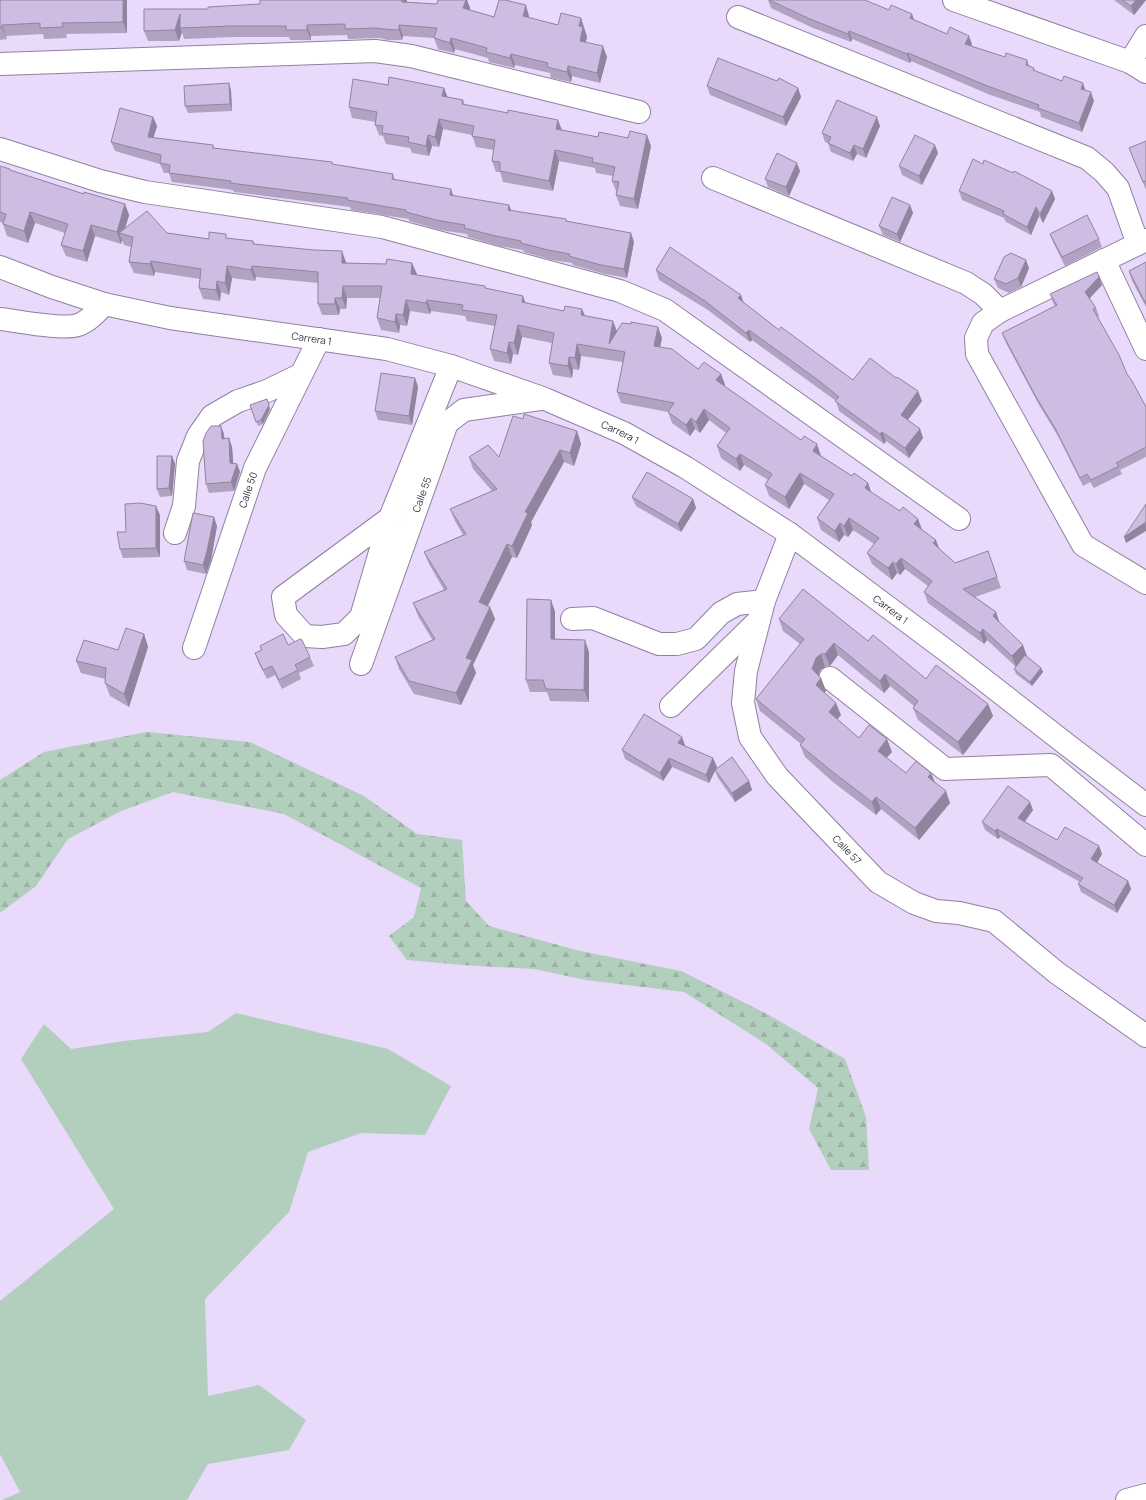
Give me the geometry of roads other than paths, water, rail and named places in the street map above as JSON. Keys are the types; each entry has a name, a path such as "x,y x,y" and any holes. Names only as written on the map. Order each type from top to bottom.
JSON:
{"street":[{"path":"954,0 1138,67 1146,36"},
{"path":"738,17 1087,158 1104,172 1118,188 1142,242 1000,311 983,323 976,338 977,354 1083,545 1146,583"},
{"path":"0,64 375,51 411,56 639,112"},
{"path":"0,148 100,181 145,192 382,227 620,291 665,310 959,519"},
{"path":"713,178 966,283 983,294 1000,311"},
{"path":"1104,260 1146,349"},
{"name":"Carrera 1","path":"0,267 52,287 104,304 170,318 387,349 451,366 545,398 624,433 686,467 790,534 952,655 1146,805"},
{"path":"0,319 62,326 78,325 90,318 104,304"},
{"name":"Calle 50","path":"194,648 255,468 319,339"},
{"path":"390,518 283,597 286,615 306,636 322,637 344,634 361,617 390,518 451,366"},
{"path":"175,533 184,506 188,460 198,436 212,416 238,401 267,391 300,375"},
{"name":"Calle 55","path":"361,664 447,423 464,410 545,398"},
{"name":"Calle 57","path":"790,534 762,610 746,671 743,703 750,737 777,776 878,882 914,903 936,911 959,913 994,921 1057,972 1146,1036"},
{"path":"572,619 593,618 660,644 677,644 696,639 721,613 737,604 762,610 671,706"},
{"path":"830,678 945,769 1051,765 1146,845"},
{"path":"1051,765 1066,744"},
{"path":"1127,1500 1146,1494"}]}
